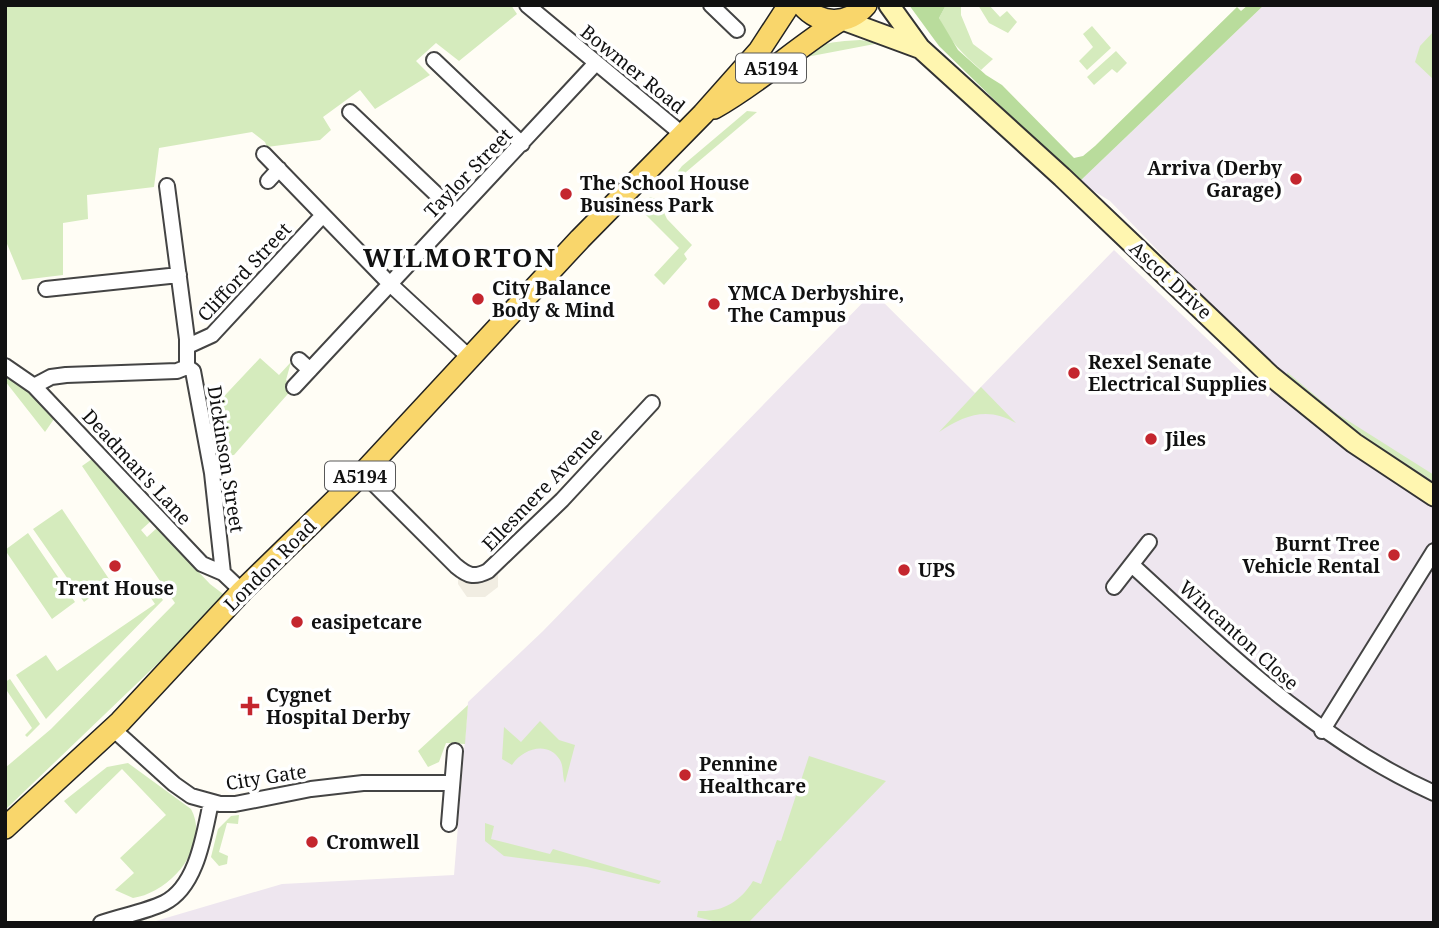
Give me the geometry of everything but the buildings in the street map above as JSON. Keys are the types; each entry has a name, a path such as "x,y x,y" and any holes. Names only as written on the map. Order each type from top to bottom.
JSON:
{"main road":[{"name":"London Road","path":"5,828 113,729 242,591 363,473 469,357 703,114 764,44 789,5"},
{"path":"802,5 821,19 841,21"},
{"name":"London Road","path":"703,114 744,90 788,54 841,21 856,15 866,5"}],"street":[{"name":"Ascot Drive","path":"889,5 920,48 1062,177 1270,376 1354,443 1434,496"},
{"name":"Bowmer Road","path":"527,7 682,134"},
{"path":"718,8 737,30"},
{"name":"Ascot Drive","path":"841,21 920,48"},
{"path":"434,60 522,144"},
{"name":"Taylor Street","path":"294,387 304,365 390,284 596,63"},
{"path":"350,113 455,212"},
{"path":"264,154 390,284 469,357"},
{"path":"268,181 279,169"},
{"name":"Dickinson Street","path":"167,186 188,346 187,367 193,371 201,406 223,573"},
{"name":"Clifford Street","path":"188,346 212,335 323,215"},
{"path":"46,289 179,275"},
{"name":"Deadman's Lane","path":"5,366 34,386 202,564 223,573 242,591"},
{"path":"34,386 65,375 177,371 187,367"},
{"name":"Ellesmere Avenue","path":"363,473 458,568 466,575 477,577 488,571 562,500 652,403"},
{"path":"1114,587 1149,542"},
{"path":"1322,731 1434,551"},
{"name":"Wincanton Close","path":"1132,565 1237,661 1322,731 1371,763 1434,793"},
{"name":"City Gate","path":"113,729 174,784 191,796 211,802 235,804 311,789 363,783 452,783"},
{"path":"449,824 454,751"},
{"path":"102,923 164,902 178,892 187,881 198,853 211,802"}],"shaded area":[{"path":"1264,5 1434,5 1434,923 149,923 282,884 454,875 468,702 543,631 873,292 975,393 1114,250 1268,397 1280,377 1110,201 1079,182"},
{"path":"498,573 498,587 485,597 467,597 458,584 458,575 464,581 479,584"}],"green space":[{"path":"5,5 511,5 517,14 459,61 436,43 416,61 430,75 375,109 360,90 323,117 331,130 320,140 267,147 265,142 252,132 159,148 154,187 87,195 88,219 63,223 63,275 22,280 5,239"},
{"path":"909,5 946,5 939,18 958,50 986,75 1002,85 1074,158 1083,156 1095,146 1237,7 1241,11 1248,5 1264,5 1079,182 939,46"},
{"path":"946,5 961,5 961,15 973,44 993,59 981,70 957,47 943,26 939,18"},
{"path":"978,5 989,5 1000,17 1007,11 1017,22 1008,33 989,23"},
{"path":"1092,26 1111,48 1087,70 1079,61 1093,47 1083,34"},
{"path":"1434,31 1434,80 1415,62 1420,46"},
{"path":"860,40 880,43 801,58 820,46"},
{"path":"1116,51 1127,63 1117,73 1112,69 1094,85 1087,77"},
{"path":"747,111 757,112 679,178 677,191 670,190 669,183 682,166"},
{"path":"650,197 658,200 667,219 692,245 684,254 687,259 664,285 654,275 679,248 638,207"},
{"path":"260,358 279,375 291,362 286,380 294,387 234,455 221,456 213,408"},
{"path":"1287,372 1336,413 1434,475 1434,482 1326,412 1288,378"},
{"path":"5,373 20,382 54,419 45,432 5,381"},
{"path":"981,387 1016,423 996,415 976,415 939,432"},
{"path":"92,459 151,521 141,530 147,537 157,528 210,584 227,597 5,810 5,768 51,729 175,603 82,466"},
{"path":"62,509 111,582 84,602 33,529"},
{"path":"28,533 75,602 52,619 5,550"},
{"path":"148,580 163,600 46,719 16,675 46,655 57,671 155,604 142,585"},
{"path":"10,679 40,724 27,737 25,735 32,728 5,688 5,682"},
{"path":"468,705 465,744 446,743 439,762 428,767 418,751"},
{"path":"540,721 559,740 575,745 565,783 560,760 549,750 528,751 512,765 502,759 504,727 521,742"},
{"path":"809,756 886,781 748,923 721,923 697,917 698,911 715,910 730,904 742,895 753,881 761,884 777,840 781,841"},
{"path":"128,763 191,809 196,823 196,838 183,866 160,887 133,898 115,890 134,873 120,858 166,815 122,769 76,814 64,801 107,767"},
{"path":"239,815 238,824 227,823 219,852 228,856 227,864 219,866 211,857 218,829 231,816"},
{"path":"485,823 494,826 491,839 550,854 553,849 661,881 659,884 587,867 504,856 485,841"}],"place":[{"name":"Arriva (Derby Garage)","path":"1296,179"},
{"name":"The School House Business Park","path":"566,194"},
{"name":"City Balance Body & Mind","path":"478,299"},
{"name":"YMCA Derbyshire, The Campus","path":"714,304"},
{"name":"Rexel Senate Electrical Supplies","path":"1074,373"},
{"name":"Jiles","path":"1151,439"},
{"name":"Burnt Tree Vehicle Rental","path":"1394,555"},
{"name":"Trent House","path":"115,566"},
{"name":"UPS","path":"904,570"},
{"name":"easipetcare","path":"297,622"},
{"name":"Cygnet Hospital Derby","path":"250,706"},
{"name":"Pennine Healthcare","path":"685,775"},
{"name":"Cromwell","path":"312,842"}],"district":[{"name":"WILMORTON","path":"460,257"}]}
